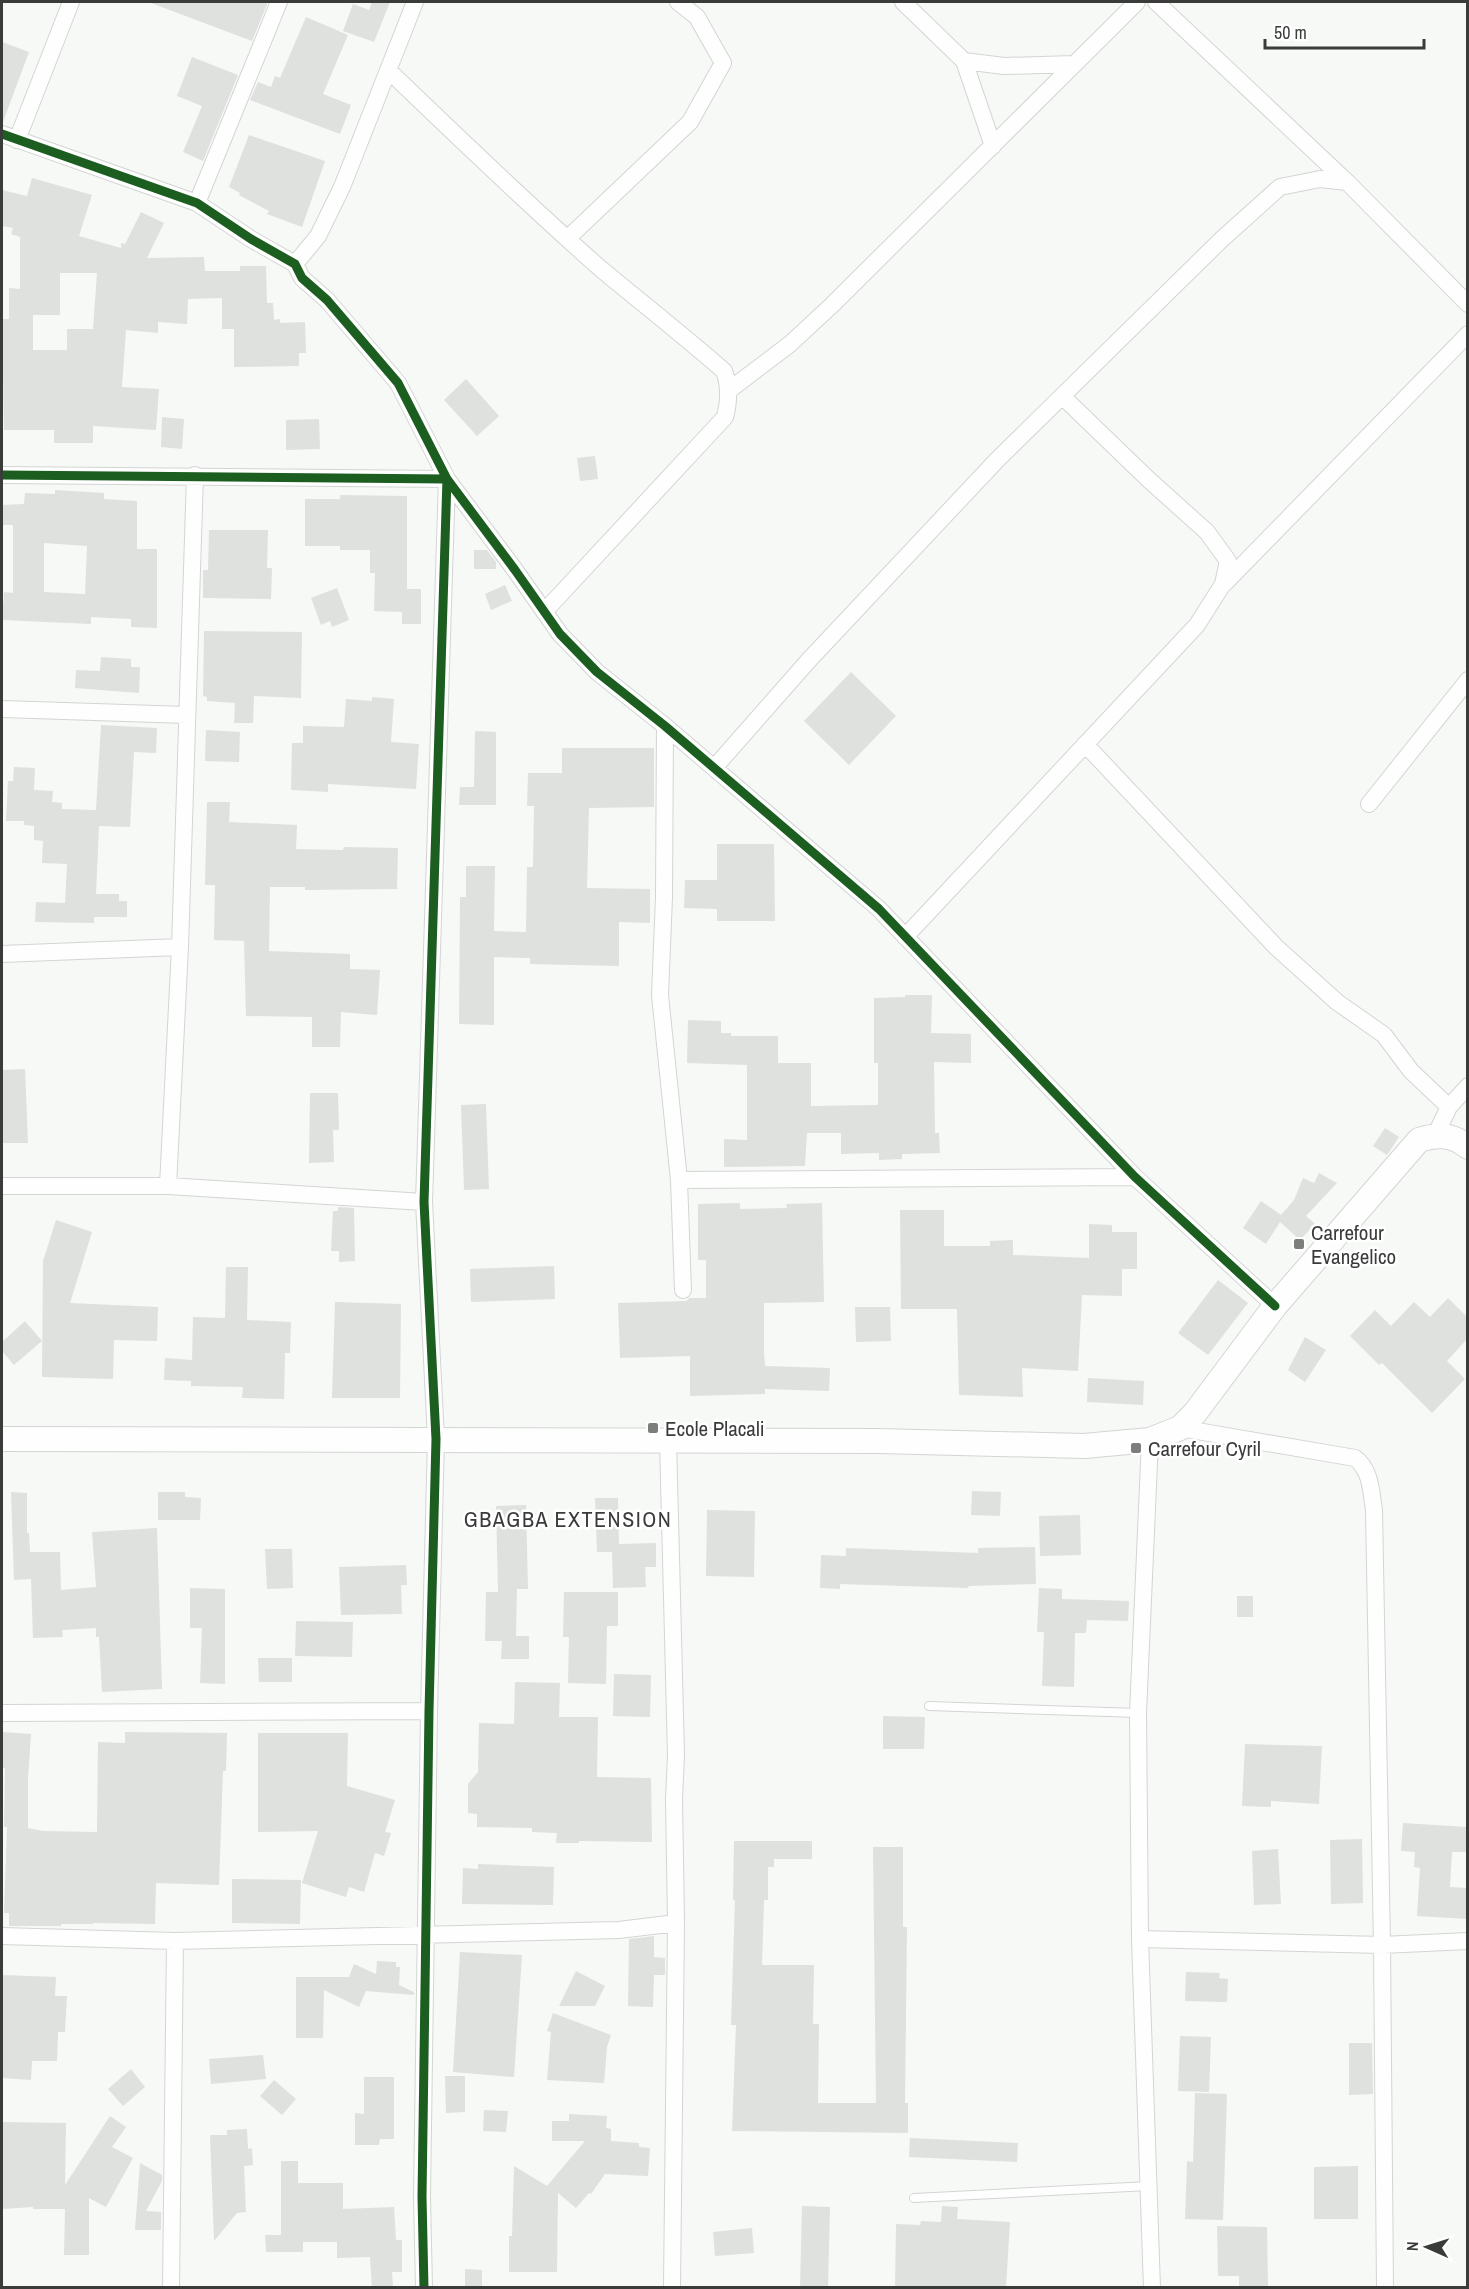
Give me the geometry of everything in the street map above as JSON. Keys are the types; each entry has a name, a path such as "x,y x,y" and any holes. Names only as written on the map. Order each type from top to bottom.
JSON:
{"street":[{"path":"71,2 9,137 197,203 251,239 295,264 302,278 327,300 398,383 447,479 560,634 597,672 665,726 879,909 1135,1177 1275,1306"},
{"path":"197,203 279,2"},
{"path":"295,264 318,236 342,187 415,2"},
{"path":"568,238 690,122 723,63 697,17 678,2"},
{"path":"903,2 964,61 993,146"},
{"path":"728,391 790,344 1137,2"},
{"path":"1156,2 1347,182 1467,304"},
{"path":"964,61 1004,66 1075,64"},
{"path":"388,70 495,173 724,371 728,391 728,404 724,417 544,612"},
{"path":"714,768 809,660 997,460 1222,239 1280,187 1320,179 1347,182"},
{"path":"905,936 1197,625 1223,584 1467,334"},
{"path":"1062,396 1207,532 1228,561 1223,584"},
{"path":"2,475 447,479"},
{"path":"168,1186 180,947 195,475"},
{"path":"424,2288 422,2197 429,1711 436,1439 424,1202 447,479"},
{"path":"1369,804 1467,680"},
{"path":"2,709 187,715"},
{"path":"665,726 664,897 660,995 679,1180 683,1290"},
{"path":"1085,744 1276,947 1337,1002 1384,1035 1411,1071 1449,1107"},
{"path":"2,954 180,947"},
{"path":"1436,1134 1449,1107 1467,1086"},
{"path":"2,1439 878,1441 1084,1446 1150,1440 1180,1428 1213,1392 1275,1306 1419,1140 1436,1134 1459,1140 1467,1147"},
{"path":"679,1180 1135,1177"},
{"path":"2,1186 168,1186 424,1202"},
{"path":"1180,1428 1355,1458 1364,1465 1374,1510 1382,1945 1385,2288"},
{"path":"668,1440 676,1755 672,2288"},
{"path":"1150,1440 1138,1713 1140,1939 1152,2288"},
{"path":"2,1713 429,1711"},
{"path":"2,1936 175,1941 619,1930 676,1923"},
{"path":"1140,1939 1382,1945 1467,1941"},
{"path":"171,2288 175,1941"}],"lane":[{"path":"928,1706 1138,1713"},
{"path":"914,2198 1149,2186"}],"building":[{"path":"151,2 268,2 252,41"},
{"path":"372,2 390,2 374,42 343,31 353,4 369,10"},
{"path":"306,17 348,35 323,94 351,105 340,134 250,100 258,82 271,87 275,76 280,78"},
{"path":"2,42 29,52 3,122 2,122"},
{"path":"192,57 238,75 203,161 183,152 202,106 177,96"},
{"path":"249,135 325,161 302,227 267,214 269,211 229,187"},
{"path":"32,178 92,195 79,236 121,248 121,243 125,244 141,212 164,223 147,258 204,257 205,271 240,271 240,266 266,266 267,303 273,303 274,320 280,319 280,323 305,322 306,353 299,353 299,366 234,367 234,329 222,329 222,298 188,299 187,324 158,322 158,333 126,330 122,387 159,389 156,430 93,426 93,443 54,443 54,430 4,430 2,319 9,319 9,288 20,289 20,237 11,234 13,228 2,226 2,190 27,196","holes":["60,273 97,273 93,329 67,329 67,350 33,350 33,315 60,315"]},
{"path":"466,379 499,416 477,436 444,400"},
{"path":"162,417 184,419 182,449 161,447"},
{"path":"319,419 320,449 286,450 286,420"},
{"path":"595,456 598,479 580,481 577,458"},
{"path":"55,490 104,493 104,499 137,501 137,549 157,549 157,628 131,627 131,619 91,617 91,624 2,620 4,592 13,593 13,525 2,525 2,505 24,504 25,493 55,494","holes":["44,543 87,546 85,594 44,592"]},
{"path":"340,495 407,496 407,589 421,589 421,624 402,624 402,612 374,611 375,573 370,573 370,550 340,550 340,546 305,546 305,499 340,499"},
{"path":"209,530 268,530 267,568 272,568 271,599 203,598 203,570 208,570"},
{"path":"474,550 487,550 496,562 496,569 474,569"},
{"path":"505,585 512,601 491,610 485,594"},
{"path":"337,588 349,620 332,627 330,621 321,625 311,598"},
{"path":"204,631 302,632 301,698 254,696 253,723 234,723 235,703 207,701 207,697 203,696"},
{"path":"101,657 131,659 131,667 140,667 139,693 75,688 76,670 100,671"},
{"path":"851,672 896,716 849,765 804,721"},
{"path":"372,697 394,699 391,742 419,744 416,789 328,784 328,792 291,790 292,743 303,743 303,726 344,727 346,699 372,701"},
{"path":"101,725 157,728 156,753 134,752 130,827 99,826 96,894 119,894 119,901 127,901 127,917 94,917 94,923 35,922 36,902 65,903 67,864 42,863 43,841 34,840 34,826 24,825 24,821 6,821 8,781 13,781 14,767 35,768 34,790 53,791 52,802 62,803 62,809 96,810"},
{"path":"206,730 240,732 239,762 205,761"},
{"path":"475,731 496,732 496,805 459,805 460,787 474,787"},
{"path":"562,748 654,748 654,807 589,808 587,888 650,889 650,923 619,922 619,966 530,964 530,958 494,957 494,1025 459,1024 460,897 466,897 466,866 495,866 494,931 526,932 527,867 533,867 534,806 527,806 528,773 562,773"},
{"path":"207,802 230,802 229,822 297,825 296,849 398,848 397,889 305,890 305,887 270,887 269,951 350,954 350,969 380,970 377,1015 341,1012 340,1047 312,1047 312,1017 246,1016 244,941 214,940 215,885 205,885"},
{"path":"717,844 774,844 775,921 717,921 717,909 684,908 685,880 717,880"},
{"path":"905,995 932,995 931,1033 971,1034 971,1063 934,1062 935,1133 939,1133 940,1153 902,1154 902,1159 879,1160 879,1153 841,1154 841,1133 807,1133 805,1166 724,1167 724,1139 747,1140 747,1065 687,1063 688,1020 721,1021 721,1033 731,1033 731,1036 778,1036 778,1063 811,1063 811,1106 878,1105 878,1063 874,1063 874,998 905,997"},
{"path":"25,1069 28,1143 2,1143 2,1070"},
{"path":"310,1093 338,1093 339,1130 333,1130 334,1162 309,1163"},
{"path":"486,1104 489,1189 464,1190 461,1105"},
{"path":"1385,1128 1399,1137 1387,1155 1373,1146"},
{"path":"1319,1173 1337,1183 1306,1216 1315,1224 1300,1240 1280,1222 1266,1244 1243,1228 1261,1201 1281,1215 1294,1200 1303,1178 1314,1183"},
{"path":"740,1203 740,1209 787,1208 786,1204 822,1203 824,1302 764,1303 764,1353 765,1366 830,1368 829,1391 765,1389 765,1394 690,1396 690,1356 620,1358 618,1303 687,1301 689,1298 706,1298 706,1260 698,1260 698,1204"},
{"path":"338,1207 354,1208 355,1261 339,1262 339,1251 331,1251 333,1211 338,1211"},
{"path":"900,1210 944,1210 944,1246 990,1246 990,1241 1013,1240 1013,1255 1089,1258 1089,1224 1112,1225 1112,1232 1137,1232 1137,1269 1122,1269 1122,1296 1082,1295 1078,1371 1022,1368 1023,1397 959,1395 957,1309 901,1309"},
{"path":"56,1220 92,1232 70,1303 158,1307 157,1341 114,1340 113,1379 42,1377 43,1261"},
{"path":"554,1266 555,1299 471,1302 470,1269"},
{"path":"226,1267 248,1267 247,1320 291,1322 290,1353 285,1353 284,1399 242,1398 243,1387 191,1386 191,1381 164,1380 165,1358 192,1360 193,1317 225,1318"},
{"path":"1218,1280 1248,1303 1208,1355 1178,1333"},
{"path":"1448,1298 1467,1317 1467,1339 1447,1361 1465,1379 1432,1413 1382,1363 1379,1365 1350,1336 1375,1310 1391,1326 1414,1302 1430,1317"},
{"path":"335,1302 401,1304 400,1398 332,1398"},
{"path":"855,1307 890,1307 891,1341 856,1342"},
{"path":"25,1321 42,1341 14,1365 2,1351 2,1342"},
{"path":"1305,1337 1326,1350 1305,1382 1288,1370"},
{"path":"1088,1378 1144,1381 1143,1405 1087,1402"},
{"path":"972,1491 1001,1492 1000,1516 971,1515"},
{"path":"11,1492 27,1493 27,1533 29,1533 30,1552 60,1552 61,1590 96,1587 92,1532 157,1528 162,1689 102,1692 99,1637 96,1637 96,1628 62,1630 63,1637 33,1638 31,1579 14,1580"},
{"path":"158,1492 185,1492 185,1497 201,1498 200,1520 158,1520"},
{"path":"595,1498 618,1498 619,1544 656,1543 656,1567 645,1567 646,1587 613,1588 612,1552 597,1552"},
{"path":"526,1505 528,1589 517,1589 516,1636 529,1636 529,1659 501,1659 502,1641 485,1641 486,1592 498,1592 496,1506"},
{"path":"707,1510 755,1511 754,1577 706,1576"},
{"path":"1080,1515 1081,1555 1040,1556 1039,1516"},
{"path":"1035,1547 1036,1584 969,1586 968,1588 840,1584 840,1589 820,1588 821,1555 846,1556 846,1548 978,1553 978,1548"},
{"path":"265,1549 292,1549 293,1588 267,1589"},
{"path":"406,1565 407,1585 401,1585 402,1614 341,1615 339,1567"},
{"path":"190,1588 225,1589 225,1684 200,1683 202,1628 190,1628"},
{"path":"1039,1588 1062,1589 1062,1599 1129,1601 1128,1621 1087,1620 1086,1633 1075,1633 1074,1687 1042,1686 1044,1632 1037,1632"},
{"path":"564,1592 618,1592 618,1626 607,1626 606,1684 568,1683 569,1637 563,1637"},
{"path":"1237,1596 1253,1596 1253,1617 1237,1617"},
{"path":"296,1621 353,1622 352,1657 295,1656"},
{"path":"258,1658 292,1658 292,1682 259,1682"},
{"path":"614,1674 651,1675 650,1717 613,1716"},
{"path":"515,1682 560,1683 559,1717 598,1717 597,1777 651,1778 652,1842 556,1843 557,1833 532,1832 532,1828 477,1827 477,1814 468,1813 468,1784 478,1772 479,1723 514,1724"},
{"path":"883,1716 925,1717 924,1749 883,1749"},
{"path":"2,1732 31,1734 28,1828 43,1831 97,1832 98,1742 125,1743 125,1732 227,1733 226,1771 223,1771 219,1885 156,1883 155,1924 93,1923 61,1924 61,1926 9,1926 9,1913 4,1913 7,1827 4,1827 5,1768 2,1768"},
{"path":"258,1733 348,1733 347,1786 395,1800 385,1832 391,1833 384,1856 375,1853 364,1892 349,1887 346,1897 302,1883 318,1831 258,1832"},
{"path":"1245,1744 1322,1746 1319,1804 1271,1801 1271,1807 1242,1806"},
{"path":"1403,1823 1467,1827 1467,1852 1452,1852 1450,1887 1467,1888 1467,1919 1417,1916 1420,1868 1414,1867 1415,1852 1401,1851"},
{"path":"1362,1839 1363,1903 1331,1904 1330,1840"},
{"path":"734,1841 812,1841 812,1859 774,1859 774,1867 768,1867 768,1900 764,1900 762,1965 814,1965 813,2024 819,2024 818,2103 876,2103 873,1847 903,1847 903,1927 907,1927 905,2103 908,2103 908,2133 732,2131 736,2025 731,2025 735,1900 733,1900"},
{"path":"1278,1849 1281,1904 1254,1905 1252,1851"},
{"path":"478,1864 554,1867 553,1905 462,1904 463,1868 478,1869"},
{"path":"232,1879 301,1880 300,1924 232,1923"},
{"path":"654,1936 654,1957 665,1958 665,1975 654,1975 653,2007 628,2006 629,1939"},
{"path":"460,1952 522,1955 514,2077 453,2072"},
{"path":"377,1961 396,1962 396,1967 400,1967 399,1985 414,1992 414,1995 366,1991 359,2007 324,1990 323,2038 296,2038 296,1977 349,1977 354,1964 376,1974"},
{"path":"576,1971 605,1986 595,2006 559,2006"},
{"path":"1186,1972 1220,1973 1219,1978 1228,1979 1227,2002 1185,2001"},
{"path":"2,1975 56,1977 55,1996 67,1996 65,2032 58,2032 57,2061 32,2061 31,2080 2,2078"},
{"path":"553,2013 611,2035 607,2047 604,2083 547,2080 551,2032 547,2031"},
{"path":"1180,2036 1211,2037 1209,2092 1178,2091"},
{"path":"1349,2043 1372,2043 1373,2094 1349,2095"},
{"path":"263,2055 266,2079 211,2084 209,2059"},
{"path":"131,2069 145,2087 123,2106 108,2089"},
{"path":"445,2076 465,2076 465,2112 446,2113"},
{"path":"364,2077 394,2077 394,2139 380,2139 379,2145 355,2145 355,2113 364,2114"},
{"path":"274,2080 296,2099 282,2115 260,2096"},
{"path":"1195,2093 1227,2094 1223,2220 1185,2219 1187,2161 1193,2162"},
{"path":"484,2110 508,2111 506,2132 483,2131"},
{"path":"569,2114 607,2116 606,2128 611,2129 611,2141 639,2143 639,2147 650,2148 648,2176 605,2174 591,2194 589,2193 576,2208 558,2193 557,2272 509,2272 514,2166 547,2186 585,2141 552,2141 552,2121 569,2121"},
{"path":"110,2116 126,2127 112,2147 133,2158 106,2207 89,2198 89,2255 64,2255 65,2209 33,2209 33,2207 2,2209 2,2122 66,2123 65,2185"},
{"path":"247,2129 248,2149 252,2148 253,2165 244,2166 246,2212 237,2213 214,2241 210,2135 227,2135 227,2130"},
{"path":"910,2138 1018,2143 1017,2162 909,2157"},
{"path":"281,2161 298,2161 298,2183 343,2183 343,2209 394,2207 396,2240 402,2240 402,2272 392,2272 393,2288 372,2288 370,2257 337,2258 337,2242 303,2242 303,2252 266,2252 265,2235 281,2235"},
{"path":"140,2163 162,2175 162,2181 146,2211 161,2212 161,2230 135,2230"},
{"path":"1358,2166 1358,2219 1314,2219 1314,2167"},
{"path":"802,2206 830,2207 828,2288 800,2288"},
{"path":"942,2206 958,2207 957,2219 1010,2222 1006,2288 895,2288 896,2224 920,2225 921,2221 941,2222"},
{"path":"1217,2226 1267,2227 1268,2286 1239,2286 1239,2276 1218,2276"},
{"path":"752,2228 754,2253 715,2256 713,2232"},
{"path":"465,2269 482,2270 482,2288 465,2288"}],"cycle path":[{"path":"2,134 197,203 251,239 295,264 302,278 327,300 398,383 447,479 560,634 597,672 665,726 879,909 1135,1177 1275,1306"},
{"path":"2,475 447,479 424,1202 436,1439 429,1711 422,2197 424,2288"}],"place":[{"name":"Carrefour Evangelico","path":"1299,1244"},
{"name":"Ecole Placali","path":"653,1428"},
{"name":"Carrefour Cyril","path":"1136,1448"}],"district":[{"name":"GBAGBA EXTENSION","path":"568,1519"}]}
